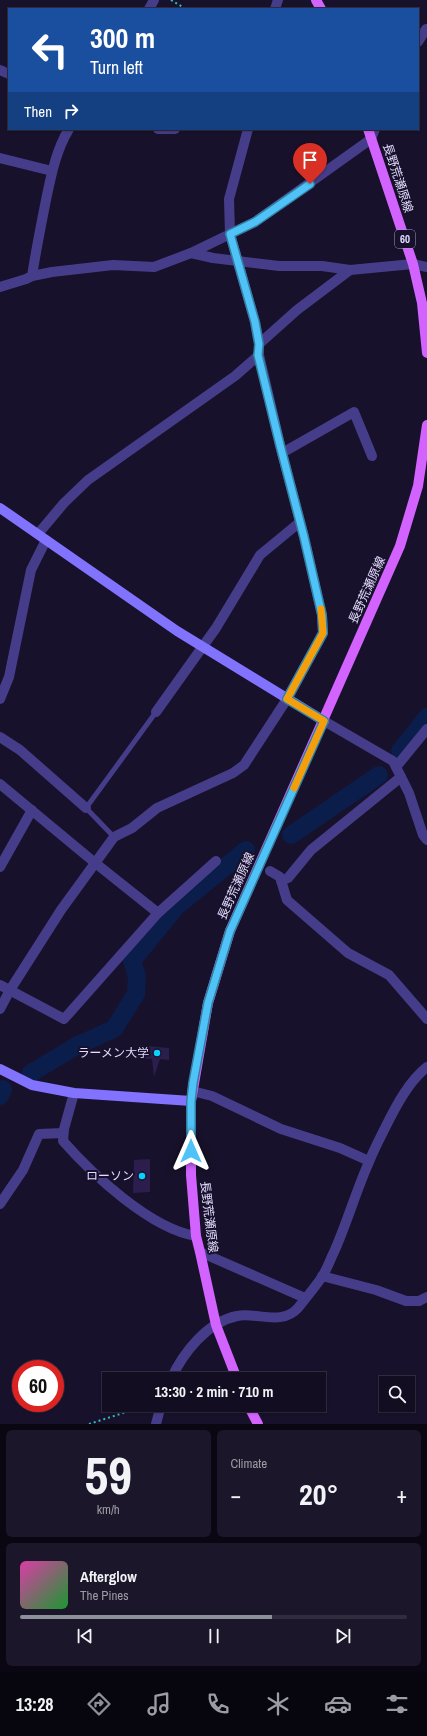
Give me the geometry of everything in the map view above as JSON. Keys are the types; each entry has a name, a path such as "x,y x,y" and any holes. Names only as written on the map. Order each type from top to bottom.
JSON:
{"main road":[{"name":"長野荒瀬原線","path":"371,132 413,264 422,303 427,353"},
{"name":"長野荒瀬原線","path":"233,1372 216,1325 196,1236 191,1175 191,1096 208,1003 230,931 400,546 418,486 427,425"},
{"path":"252,1412 258,1424"}],"street":[{"path":"419,40 426,29"},
{"path":"32,276 36,248 52,171 65,135 68,130"},
{"path":"0,1009 10,990 61,910 94,862 114,837 132,828 157,808 233,773 244,765 287,699 323,633 322,615 282,453 259,350 255,322 230,234 229,199 248,130"},
{"path":"0,287 32,276 52,272 113,266 154,267 191,253 255,222 371,132"},
{"path":"0,158 52,171"},
{"path":"191,253 279,266 322,266 350,270 413,264 427,267"},
{"path":"0,699 9,677 31,570 42,537 64,503 88,480 235,376 297,310 350,270"},
{"path":"282,453 354,412 372,456"},
{"path":"0,508 177,631 393,762 409,793 426,837"},
{"path":"156,712 216,628 260,555 300,522"},
{"path":"396,767 427,729"},
{"path":"0,737 20,750 86,808"},
{"path":"281,881 288,878 311,850 401,777"},
{"path":"0,784 158,913"},
{"path":"0,867 32,810"},
{"path":"0,985 64,1019 158,913 216,861"},
{"path":"270,871 280,877 287,900 348,953 389,974 427,1019"},
{"path":"174,1372 199,1338 216,1325 237,1316 277,1318 294,1313 322,1276 338,1243 369,1161 394,1111 418,1074 427,1067"},
{"path":"0,1069 32,1086 74,1093 212,1096 281,1129 340,1148 369,1161"},
{"path":"74,1093 62,1141 86,1166 124,1198 154,1219 182,1234 196,1236"},
{"path":"0,1204 23,1170 39,1134 63,1133"},
{"path":"200,1252 305,1298"},
{"path":"322,1276 376,1290 406,1301 419,1300 427,1297"},
{"path":"156,1424 159,1412"}],"lane":[{"path":"114,837 86,808 156,712"}],"path":[{"path":"171,0 184,8"},
{"path":"89,1424 126,1412"}],"building":[{"path":"138,1045 169,1048 169,1060 160,1059 154,1077 152,1059 137,1058"},
{"path":"150,1159 150,1192 133,1193 134,1160"}],"waterway":[{"path":"400,751 427,717"},
{"path":"291,835 379,775"},
{"path":"31,1073 78,1045 114,1029 136,994 137,976 132,961 176,907 246,850"},
{"path":"0,1096 3,1089"}],"slow traffic":[{"path":"294,788 324,721 287,699 323,633 321,609"}],"place":[{"name":"ラーメン大学","path":"157,1053"},
{"name":"ローソン","path":"142,1176"}],"route":[{"path":"191,1151 191,1101 193,1083 208,1003 230,931 324,721 287,699 323,633 322,615 258,355 259,344 255,322 230,234 255,222 310,184"}]}
